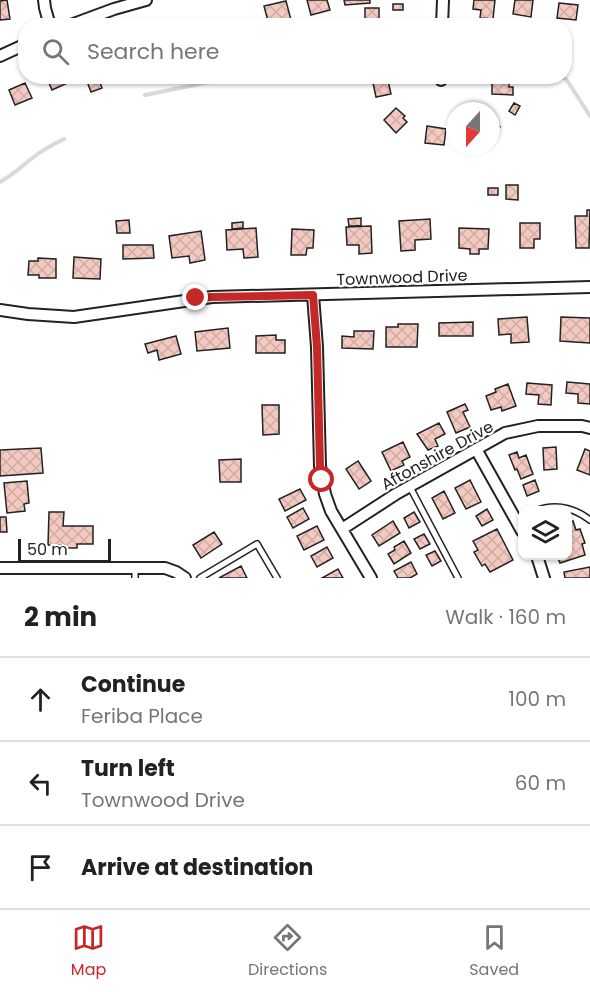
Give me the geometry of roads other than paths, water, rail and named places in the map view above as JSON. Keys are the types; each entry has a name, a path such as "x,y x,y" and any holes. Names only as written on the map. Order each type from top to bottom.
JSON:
{"street":[{"path":"44,0 48,18"},
{"path":"90,18 146,0"},
{"path":"442,18 443,0"},
{"path":"0,56 18,48"},
{"name":"Townwood Drive","path":"0,310 74,317 212,297 590,287"},
{"path":"313,295 322,480 331,511 371,578"},
{"name":"Aftonshire Drive","path":"342,529 505,433 538,426 590,428"},
{"path":"476,449 518,517"},
{"path":"539,560 544,578"},
{"path":"0,568 135,573 165,568 186,578"}],"lane":[{"path":"410,487 458,578"},
{"path":"572,510 590,520"},
{"path":"200,578 257,544 277,578"}],"waterway":[{"path":"145,95 199,84"},
{"path":"569,84 590,116"},
{"path":"0,182 42,151 64,139"}]}
